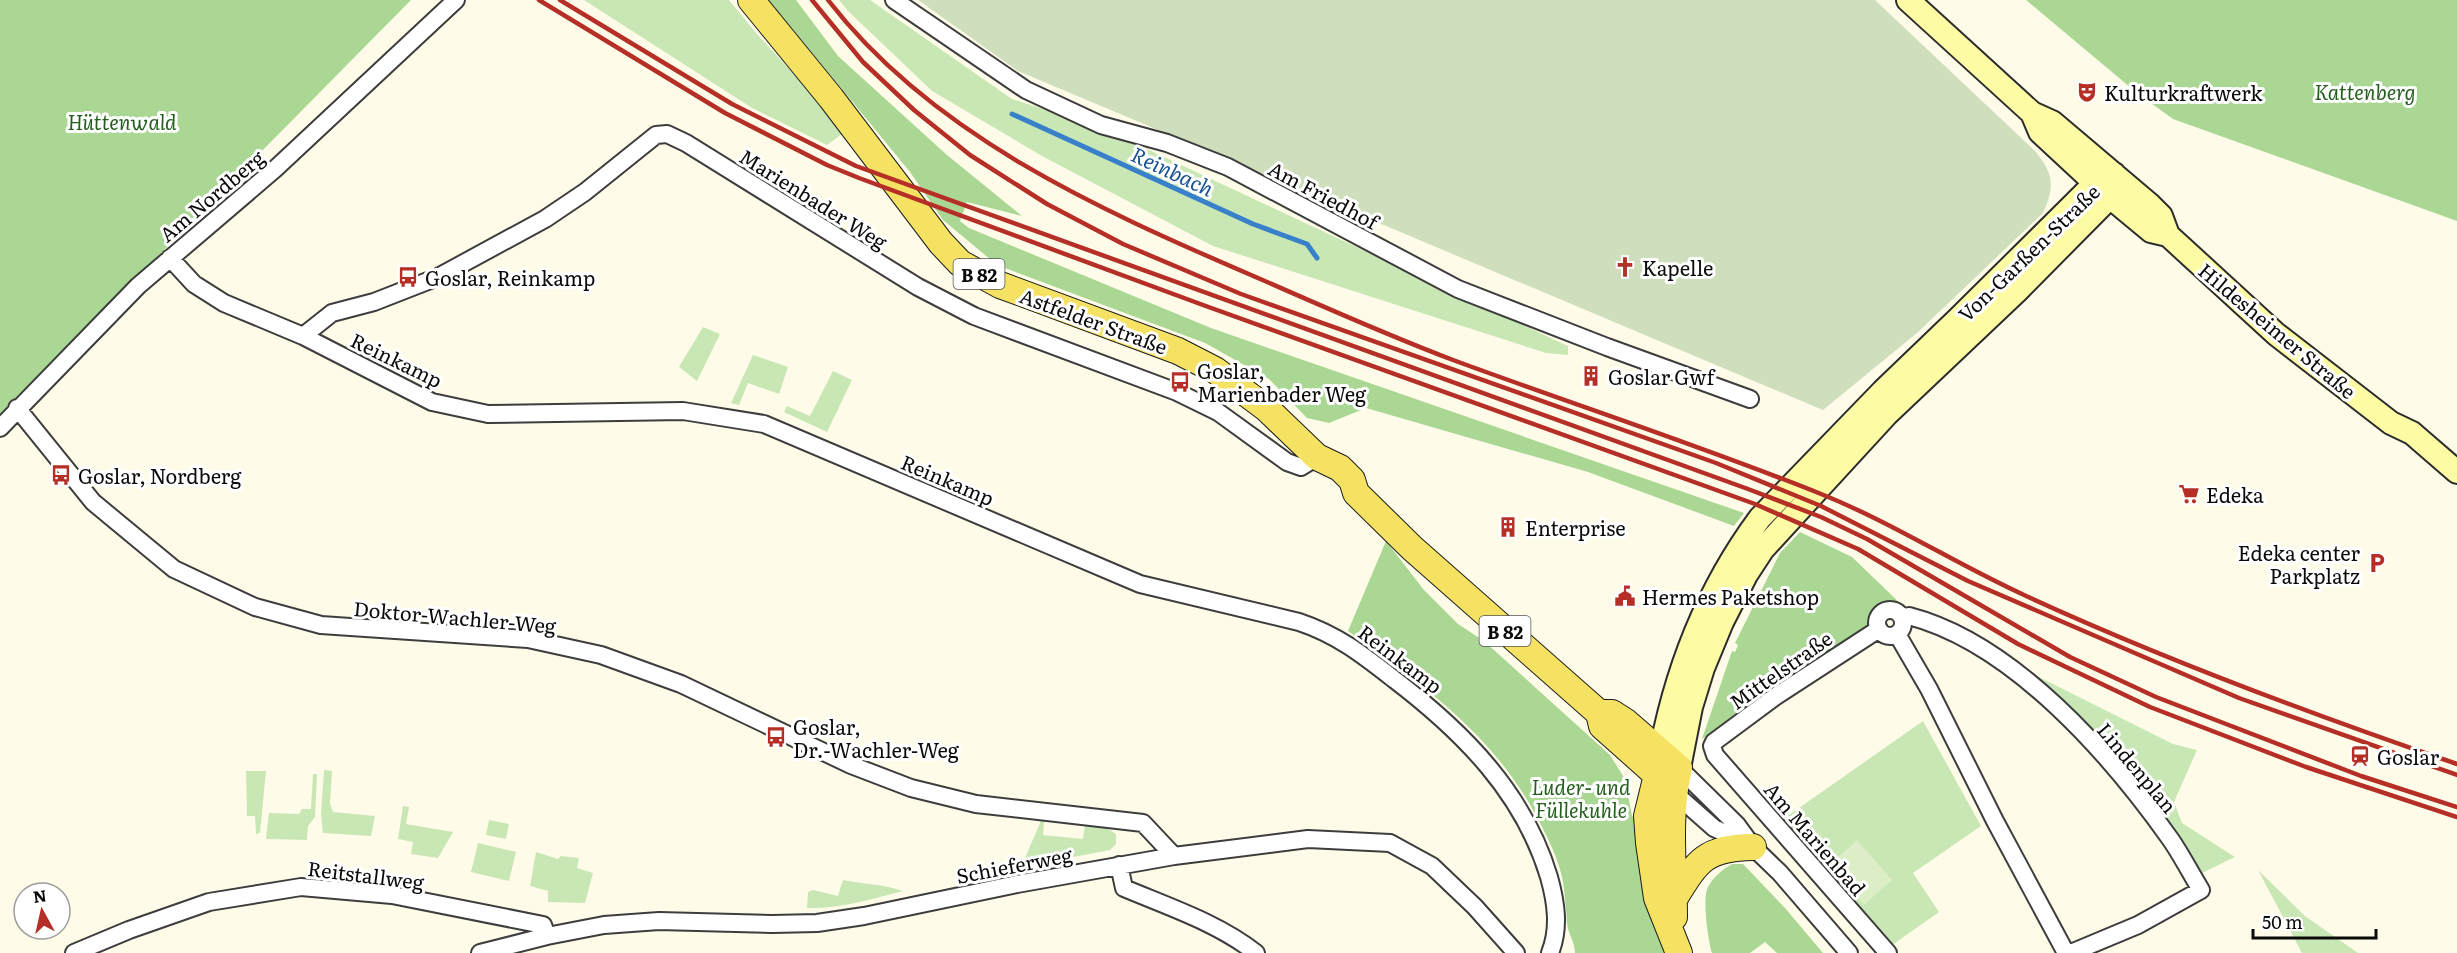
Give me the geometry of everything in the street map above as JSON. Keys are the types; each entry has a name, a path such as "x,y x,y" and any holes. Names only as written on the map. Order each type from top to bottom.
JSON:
{"main road":[{"name":"Astfelder Straße","path":"751,0 831,98 940,243 960,263 1000,285 1179,351 1215,370 1266,408 1317,457 1329,480 1335,486 1341,491 1356,493 1455,586 1599,713 1602,726 1667,771"},
{"name":"Hildesheimer Straße","path":"1908,0 2032,112 2040,132 2106,185 2151,231 2168,235 2276,334 2391,423 2412,433 2457,472"},
{"name":"Von-Garßen-Straße","path":"1676,944 1657,898 1647,816 1667,771 1703,668 1722,622 1746,575 1763,549 1887,414 2017,291 2106,185"},
{"name":"Hildesheimer Straße","path":"2391,423 2400,442 2448,484 2457,487"},
{"name":"Von-Garßen-Straße","path":"1667,771 1676,944"},
{"path":"1674,898 1693,868 1707,856 1734,847 1753,847"}],"street":[{"name":"Am Nordberg","path":"0,428 138,286 275,169 456,0"},
{"name":"Am Friedhof","path":"894,0 1026,90 1101,125 1167,143 1228,167 1458,290 1750,399"},
{"name":"Marienbader Weg","path":"303,336 333,313 374,302 438,277 545,219 585,192 656,135 667,134 686,143 918,287 974,316 1177,392 1218,412 1287,462 1301,467 1317,457"},
{"name":"Reinkamp","path":"170,258 194,284 224,303 303,336 432,402 488,414 683,411 764,424 1140,584 1324,630 1348,643 1436,711 1483,760 1517,803 1541,852 1555,899 1556,924 1550,953"},
{"name":"Doktor-Wachler-Weg","path":"17,408 93,502 174,569 255,607 321,625 528,639 601,655 681,684 851,765 911,788 976,804 1143,823 1174,856"},
{"name":"Lindenplan","path":"1879,629 1878,619 1885,611 1895,611 1902,618 1909,616 1956,632 2002,660 2056,707 2125,778 2172,842 2201,890 2138,925 2071,953"},
{"path":"1879,629 1887,636 1896,634 1903,626 1902,618"},
{"name":"Mittelstraße","path":"1712,750 1714,742 1776,696 1879,629"},
{"path":"1896,634 1929,689 2066,953"},
{"name":"Am Marienbad","path":"1712,750 1888,953"},
{"name":"Astfelder Straße","path":"1667,771 1714,828 1753,847"},
{"name":"Astfelder Straße","path":"1667,771 1737,825 1753,847 1780,873 1849,953"},
{"name":"Schieferweg","path":"480,953 547,936 604,925 659,921 817,923 864,916 1119,865 1308,839 1390,843 1432,866 1516,953"},
{"path":"1119,865 1124,888 1200,920 1245,944 1256,953"},
{"name":"Reitstallweg","path":"74,953 129,930 209,902 301,887 392,895 543,925 547,936"}],"green space":[{"name":"Hüttenwald","path":"0,0 411,0 0,416"},
{"path":"584,0 729,0 846,131 827,145 752,108"},
{"path":"769,0 796,0 838,56 947,155 1022,216 967,202 960,221 969,228 1211,328 1744,513 1734,526 1588,472 1366,408 1329,423 1307,418 1269,379 1205,343 997,265 943,220 910,172"},
{"path":"839,0 870,0 1012,99 1100,127 1568,346 1568,355 1546,353 1213,246 1042,156 932,91"},
{"path":"918,0 1875,0 2035,151 2046,167 2051,180 2051,188 2043,213 1917,333 1823,410 1018,71"},
{"name":"Kattenberg","path":"2026,0 2457,0 2457,221 2173,119 2137,93"},
{"path":"703,327 720,334 697,381 679,367"},
{"path":"753,355 788,367 779,394 748,383 739,405 731,403"},
{"path":"833,371 852,380 827,432 784,412 787,406 810,416"},
{"path":"1800,532 1852,557 1904,607 1702,739 1732,651 1735,652 1738,645 1735,643 1780,553"},
{"name":"Luder- und Füllekuhle","path":"1386,541 1424,590 1458,624 1484,641 1610,755 1625,779 1632,816 1640,822 1670,953 1575,953 1568,927 1563,882 1558,862 1526,799 1506,769 1460,718 1348,631"},
{"path":"2033,674 2173,744 2197,750 2174,802 2182,823 2235,857 2196,876 2093,736"},
{"path":"1923,721 1981,826 1913,873 1939,912 1888,948 1779,822"},
{"path":"324,770 332,771 330,803 333,812 375,816 371,836 323,833 321,814"},
{"path":"246,771 266,771 260,833 256,834 255,816 247,816"},
{"path":"313,774 317,774 315,817 308,826 307,840 266,839 269,813 299,814 302,809 311,809"},
{"path":"403,806 409,807 406,824 453,832 438,858 411,854 413,842 398,839"},
{"path":"489,820 509,824 506,839 486,835"},
{"path":"1041,821 1044,821 1043,835 1083,839 1085,825 1107,828 1116,834 1116,844 1110,850 1021,867"},
{"path":"1857,840 1892,880 1864,905 1829,865"},
{"path":"478,843 516,852 509,881 471,872"},
{"path":"536,852 558,859 561,856 579,858 577,868 593,873 585,903 548,902 548,891 530,886"},
{"path":"1732,864 1743,864 1785,908 1823,953 1777,953 1765,942 1750,953 1712,953 1706,919 1706,892 1716,876"},
{"path":"2258,870 2305,916 2358,953 2302,953"},
{"path":"843,880 881,885 903,891 843,905 807,908 808,892 813,890 838,896"}],"waterway":[{"name":"Reinbach","path":"1012,114 1253,224 1307,244 1317,258"}],"railway":[{"path":"539,0 725,113 827,165 1203,305 1755,504 1858,549 2018,644 2150,707 2306,767 2457,817"},
{"path":"560,0 732,104 856,166 1821,517 1867,539 2070,657 2156,697 2361,776 2457,807"},
{"path":"812,0 863,62 914,110 970,155 1047,204 1123,244 1241,294 1716,463 1821,506 1968,581 2239,698 2457,775"},
{"path":"828,0 870,48 916,91 967,129 1077,195 1135,223 1427,350 1821,494 1873,517 2024,595 2184,664 2293,706 2457,764"}],"place":[{"name":"Kulturkraftwerk","path":"2087,92"},
{"name":"Kapelle","path":"1625,267"},
{"name":"Goslar, Reinkamp","path":"408,277"},
{"name":"Goslar Gwf","path":"1591,376"},
{"name":"Goslar, Marienbader Weg","path":"1180,382"},
{"name":"Goslar, Nordberg","path":"61,475"},
{"name":"Edeka","path":"2189,494"},
{"name":"Enterprise","path":"1508,527"},
{"name":"Edeka center Parkplatz","path":"2377,563"},
{"name":"Hermes Paketshop","path":"1625,596"},
{"name":"Goslar, Dr.-Wachler-Weg","path":"776,737"},
{"name":"Goslar","path":"2360,756"}]}
